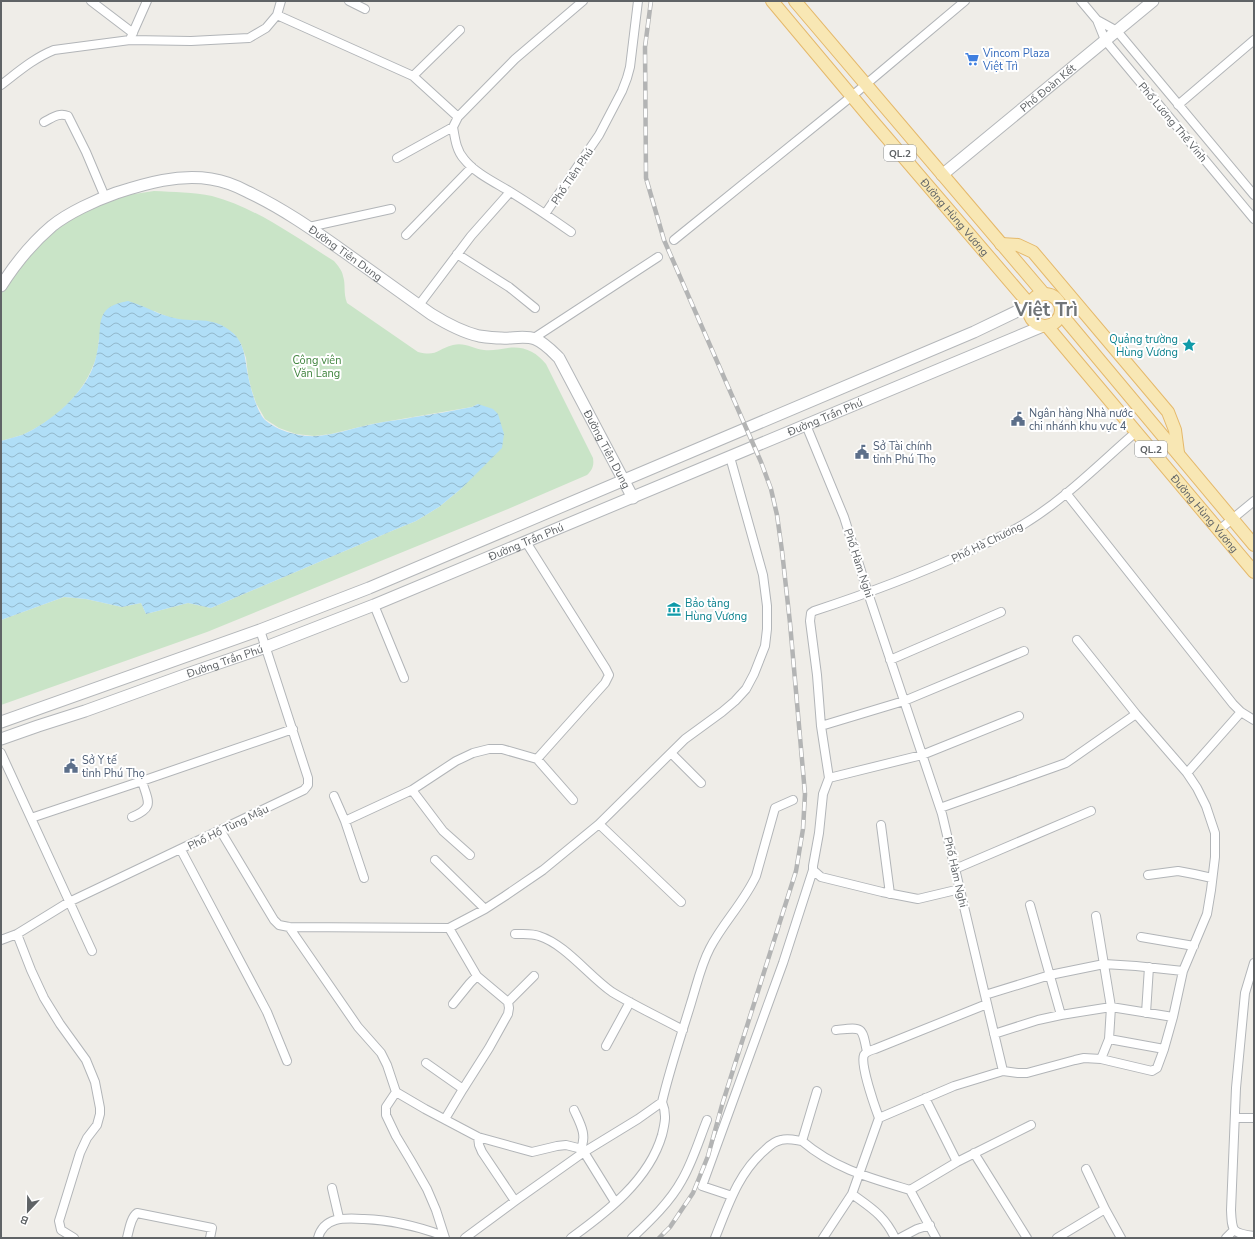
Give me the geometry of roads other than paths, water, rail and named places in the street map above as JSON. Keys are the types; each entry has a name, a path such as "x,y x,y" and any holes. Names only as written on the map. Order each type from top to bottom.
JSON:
{"main road":[{"name":"Đường Hùng Vương","path":"772,1 1030,305"},
{"name":"Đường Hùng Vương","path":"795,1 1044,294"},
{"name":"Phố Đoàn Kết","path":"942,175 1153,1"},
{"name":"Đường Tiên Dung","path":"1,286 12,270 52,226 68,215 105,197 146,183 198,177 213,179 237,187 280,208 447,324 480,336 501,338 534,338 549,348 558,358 633,498"},
{"path":"1001,244 1018,245 1033,252 1089,317 1168,412 1175,430 1178,453"},
{"path":"1030,305 1035,298 1044,294"},
{"name":"QL.2","path":"1044,294 1057,300 1061,306 1061,314"},
{"name":"QL.2","path":"1030,305 1029,313 1032,319 1037,324 1045,326"},
{"name":"Đường Trần Phú","path":"1,722 260,630 369,588 974,332 1030,305"},
{"name":"Đường Hùng Vương","path":"1061,314 1254,545"},
{"path":"1045,326 1056,322 1061,314"},
{"name":"Đường Hùng Vương","path":"1045,326 1254,572"},
{"name":"Đường Trần Phú","path":"1,739 266,647 374,605 1045,326"}],"street":[{"path":"91,1 132,37"},
{"path":"132,37 147,1"},
{"path":"1,85 42,54 54,50 132,37 191,41 249,38 266,28 277,15 281,1"},
{"path":"349,1 365,9"},
{"path":"397,158 452,127 458,117 515,59 583,1"},
{"name":"Phố Tiên Phú","path":"452,127 458,151 463,159 472,167 545,214 599,135 628,78 638,1"},
{"path":"674,240 852,96 965,1"},
{"name":"Phố Lương Thế Vinh","path":"1081,1 1097,20 1105,40 1251,210 1254,219"},
{"path":"277,15 413,76 458,117"},
{"name":"Phố Lương Thế Vinh","path":"1097,20 1116,31 1254,195"},
{"path":"413,76 460,30"},
{"path":"1178,105 1254,40"},
{"path":"44,122 57,115 63,114 68,116 86,152 105,197"},
{"path":"406,235 472,167"},
{"path":"419,305 457,254 510,192"},
{"path":"309,227 391,209"},
{"path":"545,214 571,232"},
{"path":"457,254 509,287 535,308"},
{"path":"534,338 658,257"},
{"name":"Phố Hàm Nghi","path":"806,425 844,517 940,808 1003,1071"},
{"name":"Phố Hà Chương","path":"821,726 817,674 810,621 814,611 868,593 1010,533 1066,493 1136,432"},
{"path":"220,830 274,920 280,925 288,927 449,928 485,909 542,870 599,824 685,739 722,712 746,689 754,674 765,646 767,606 763,575 730,456"},
{"path":"1066,493 1233,704 1241,712 1254,720"},
{"path":"1219,530 1254,501"},
{"path":"526,542 606,669 608,676 605,683 537,759"},
{"path":"374,605 404,678"},
{"path":"890,660 1001,612"},
{"name":"Phố Hồ Tùng Mậu","path":"1,940 17,934 69,902 181,850 304,790 308,785 308,778 260,630"},
{"path":"879,1118 937,1092 1003,1071 1023,1074 1075,1060 1101,1059 1152,1071 1157,1068 1173,1017 1183,971 1207,914 1216,847 1215,833 1206,806 1187,773 1136,714 1077,640"},
{"path":"732,1196 702,1186 783,964 813,870 823,794 829,778 821,726 904,701 1024,651"},
{"path":"1187,773 1241,712"},
{"path":"940,808 1066,763 1136,714"},
{"path":"829,778 922,755 1019,716"},
{"path":"31,818 293,729"},
{"path":"345,821 412,790 448,765 474,753 489,749 502,749 537,759 573,800"},
{"path":"671,753 701,784"},
{"path":"1,754 92,951"},
{"path":"132,817 143,812 148,806 148,800 142,781"},
{"path":"412,790 443,831 470,855"},
{"path":"334,796 345,821 364,878"},
{"path":"571,1238 615,1202 642,1174 654,1156 665,1125 666,1115 662,1102 709,948 756,876 775,808 793,800"},
{"path":"955,869 1091,811"},
{"path":"599,824 681,902"},
{"path":"881,825 890,894"},
{"path":"181,850 267,1012 287,1061"},
{"path":"435,860 485,909"},
{"path":"813,870 821,877 890,894 918,899 960,889"},
{"path":"1148,875 1178,871 1212,878"},
{"path":"1030,905 1062,1015"},
{"path":"1096,916 1111,1007 1110,1039 1101,1059"},
{"path":"288,927 358,1027 381,1053 387,1065 396,1092 478,1137 532,1152 566,1145 582,1151 615,1202"},
{"path":"445,1119 489,1048 508,1014 509,1008 508,1002 477,976 449,928"},
{"path":"17,934 44,998 60,1024 86,1060 98,1096 100,1114 97,1125 87,1138 80,1153 59,1221 61,1230 74,1238"},
{"path":"515,934 536,935 552,942 566,952 601,984 630,1002 683,1030"},
{"path":"1141,937 1194,946"},
{"path":"1254,963 1245,993 1236,1088 1231,1210 1232,1225 1234,1230 1239,1234 1254,1236"},
{"path":"985,995 1050,975 1104,964 1183,971"},
{"path":"1146,1013 1149,967"},
{"path":"454,1004 477,976"},
{"path":"508,1002 534,976"},
{"path":"606,1046 630,1002"},
{"path":"823,1238 852,1194 879,1118 868,1084 863,1056 867,1052 987,1004"},
{"path":"994,1034 1038,1020 1111,1007 1173,1017"},
{"path":"836,1030 860,1029 863,1032 867,1052"},
{"path":"1110,1039 1164,1049"},
{"path":"426,1063 463,1089"},
{"path":"802,1142 817,1091"},
{"path":"396,1092 386,1107 386,1115 396,1136 427,1189 445,1237"},
{"path":"925,1098 957,1162"},
{"path":"465,1238 582,1151 638,1119 662,1102"},
{"path":"574,1110 583,1132 584,1141 582,1151"},
{"path":"1235,1118 1254,1118"},
{"path":"632,1238 664,1206 677,1189 689,1166 707,1120"},
{"path":"910,1190 957,1162 1031,1125"},
{"path":"478,1137 482,1152 515,1201"},
{"path":"715,1238 732,1196 747,1168 759,1155 780,1140 802,1142 827,1160 858,1174 910,1190 936,1238"},
{"path":"974,1153 1027,1238"},
{"path":"1086,1169 1105,1210 1121,1238"},
{"path":"332,1188 340,1218"},
{"path":"852,1194 879,1214 895,1238"},
{"path":"1057,1238 1105,1210"},
{"path":"127,1238 133,1218 137,1213 212,1228 210,1238"},
{"path":"318,1238 320,1230 331,1221 340,1218 389,1220 419,1227 445,1237"},
{"path":"900,1238 917,1229 930,1225"},
{"path":"1226,1238 1234,1230"}],"water":[{"path":"128,301 178,319 202,320 218,323 233,333 237,337 242,347 250,386 259,411 265,420 283,431 305,436 334,434 363,426 472,407 478,404 493,409 498,414 504,434 502,448 462,488 439,507 416,521 211,608 188,603 146,614 141,603 122,607 86,599 64,597 1,620 1,441 33,430 44,423 76,395 91,373 95,361 102,316 111,306"}],"railway":[{"path":"651,1 645,47 646,178 664,240 761,462 771,489 777,515 782,551 805,794 803,829 796,871 722,1105 708,1156 693,1193 670,1227 659,1238"}],"place":[{"name":"Vincom Plaza Việt Trì","path":"972,59"},
{"name":"Quảng trường Hùng Vương","path":"1189,345"},
{"name":"Ngân hàng Nhà nước chi nhánh khu vực 4","path":"1018,419"},
{"name":"Sở Tài chính tỉnh Phú Thọ","path":"862,452"},
{"name":"Bảo tàng Hùng Vương","path":"674,609"},
{"name":"Sở Y tế tỉnh Phú Thọ","path":"71,766"}],"district":[{"name":"Việt Trì","path":"1046,309"}],"park label":[{"name":"Công viên Văn Lang","path":"317,366"}]}
